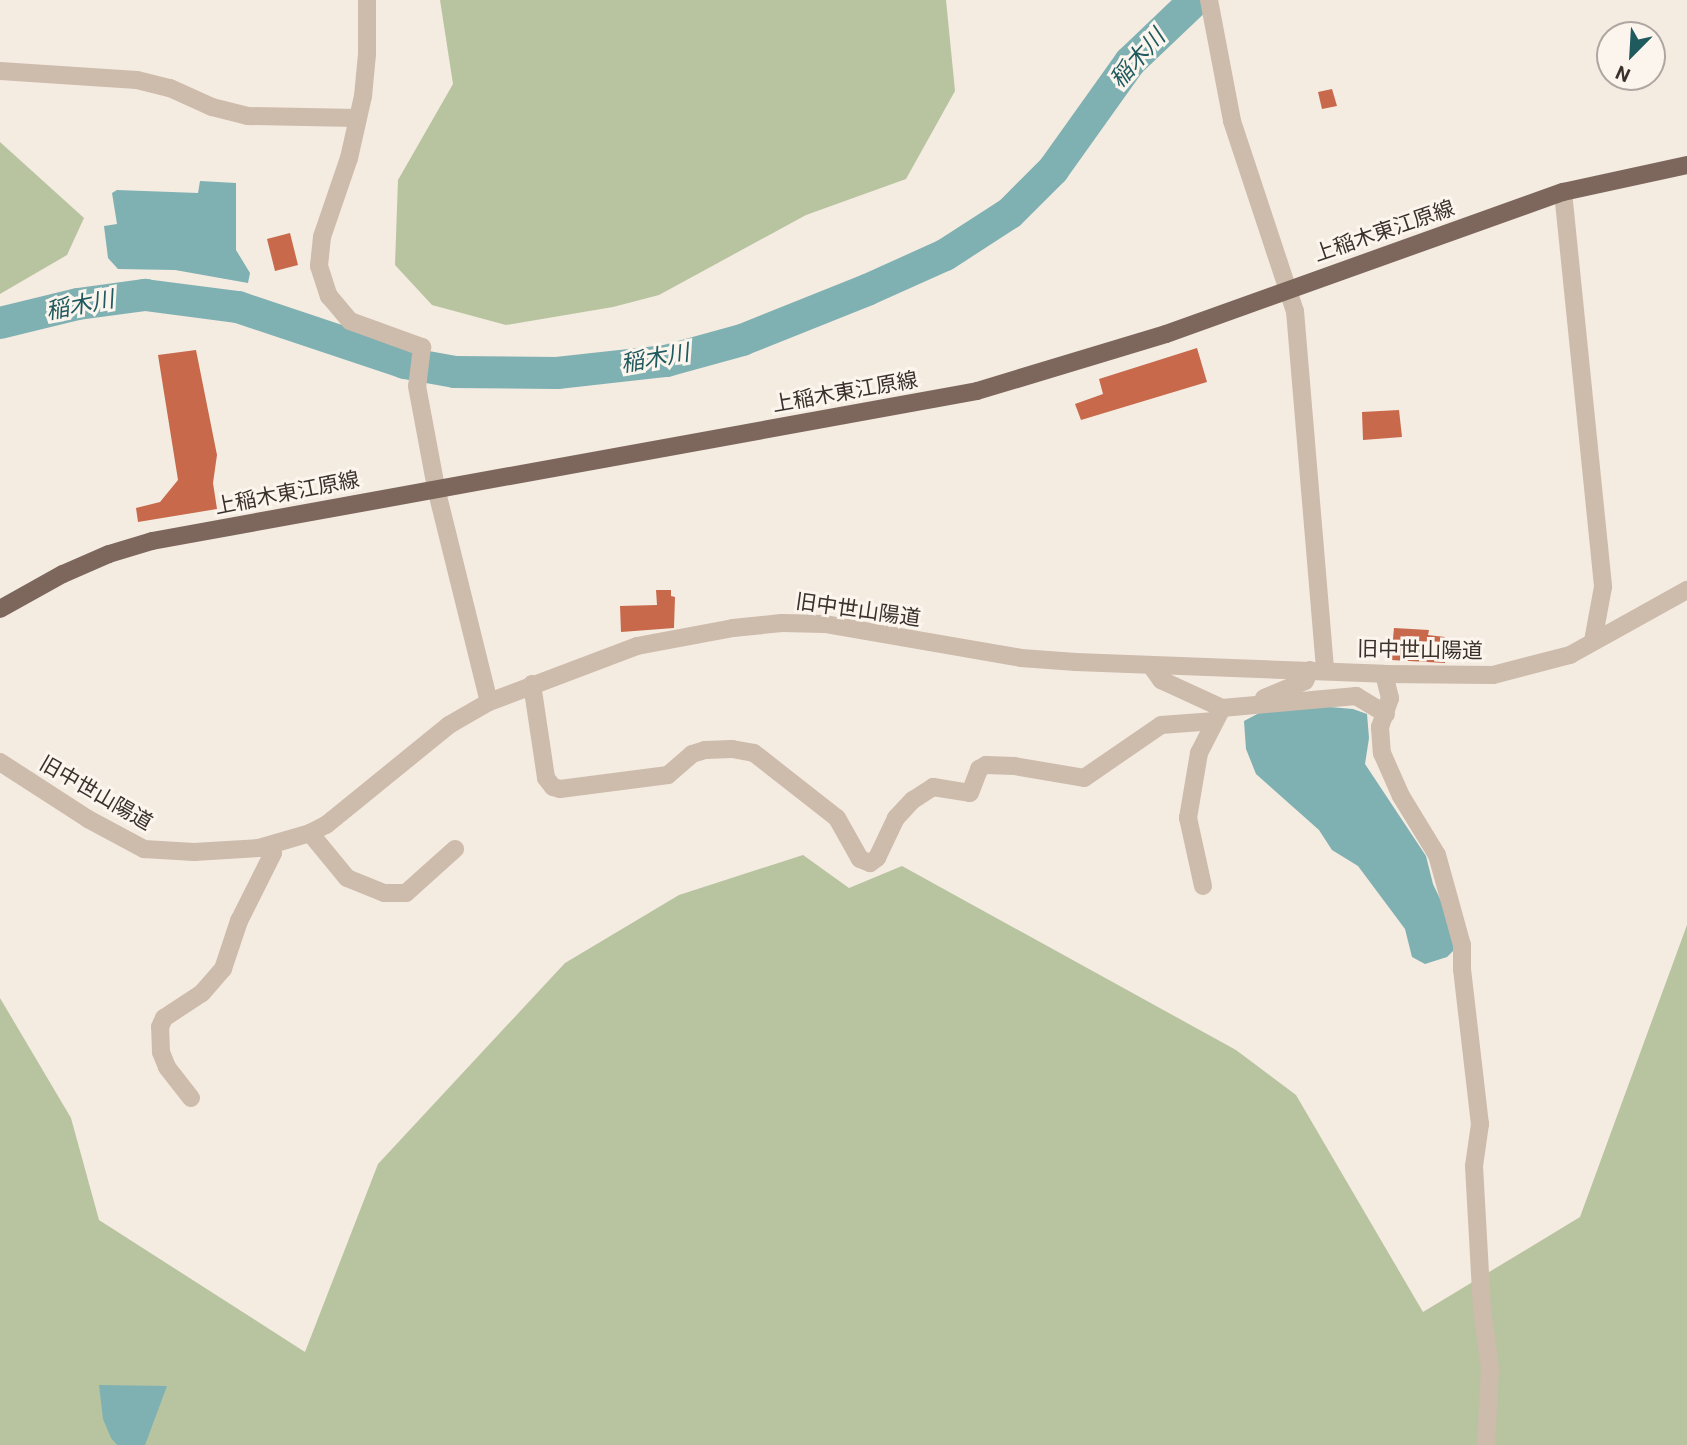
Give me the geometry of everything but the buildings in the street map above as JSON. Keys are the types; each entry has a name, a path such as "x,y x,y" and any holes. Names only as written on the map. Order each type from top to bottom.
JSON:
{"main road":[{"name":"上稲木東江原線","path":"0,610 97,559 152,541 977,391 1166,334 1563,192 1687,165"}],"street":[{"path":"367,0 368,54 357,118 349,159 322,237 319,265 329,296 350,321 422,348 418,382 436,488 489,702"},
{"path":"532,684 546,778 553,787 560,789 668,775 692,754 705,750 732,748 754,753 837,818 860,859 870,863 877,858 896,818 913,800 933,787 970,793 979,769 986,765 1014,766 1084,778 1161,725 1219,715 1256,703 1305,681 1317,670 1295,311 1290,288 1232,121 1210,2"},
{"path":"0,71 137,80 170,88 212,107 247,116 357,118"},
{"path":"1563,192 1603,587 1593,641"},
{"name":"旧中世山陽道","path":"0,762 88,819 144,849 194,852 273,845 326,825 449,725 489,702 637,646 733,628 782,623 825,624 1021,658 1152,667 1493,675 1570,655 1687,590"},
{"path":"1152,667 1161,680 1219,715"},
{"path":"1384,674 1390,698 1387,714 1380,727 1382,752 1401,796 1437,855 1462,945 1462,969 1480,1124 1474,1166 1482,1308 1490,1369 1486,1445"},
{"path":"1256,703 1356,696 1387,714"},
{"path":"1203,886 1188,818 1199,753 1219,715"},
{"path":"310,833 347,878 384,893 406,893 455,849"},
{"path":"191,1098 167,1067 162,1052 160,1027 164,1018 202,993 223,969 239,921 273,853 273,845"}],"green space":[{"path":"440,0 946,0 955,91 906,179 806,215 659,295 613,307 506,325 432,305 395,265 398,180 453,84"},
{"path":"0,142 84,218 67,255 0,294"},
{"path":"803,855 849,888 902,866 1236,1050 1296,1095 1423,1312 1580,1217 1687,925 1687,1445 0,1445 0,998 71,1118 99,1220 305,1352 378,1164 565,963 679,895"}],"water":[{"path":"200,181 236,183 236,250 250,273 248,283 175,270 118,269 108,258 104,226 117,224 112,193 117,190 198,193"},
{"path":"1318,706 1353,709 1367,714 1369,738 1365,764 1426,856 1433,884 1449,918 1456,948 1447,957 1425,964 1412,957 1405,929 1358,866 1332,850 1319,830 1256,774 1246,749 1244,721 1261,712"},
{"path":"99,1385 167,1386 145,1445 117,1445 111,1438 103,1419"}],"waterway":[{"name":"稲木川","path":"0,323 78,304 145,295 238,307 405,363 455,372 557,373 666,361 742,340 867,290 945,255 1010,213 1053,170 1130,62 1195,0"}]}
